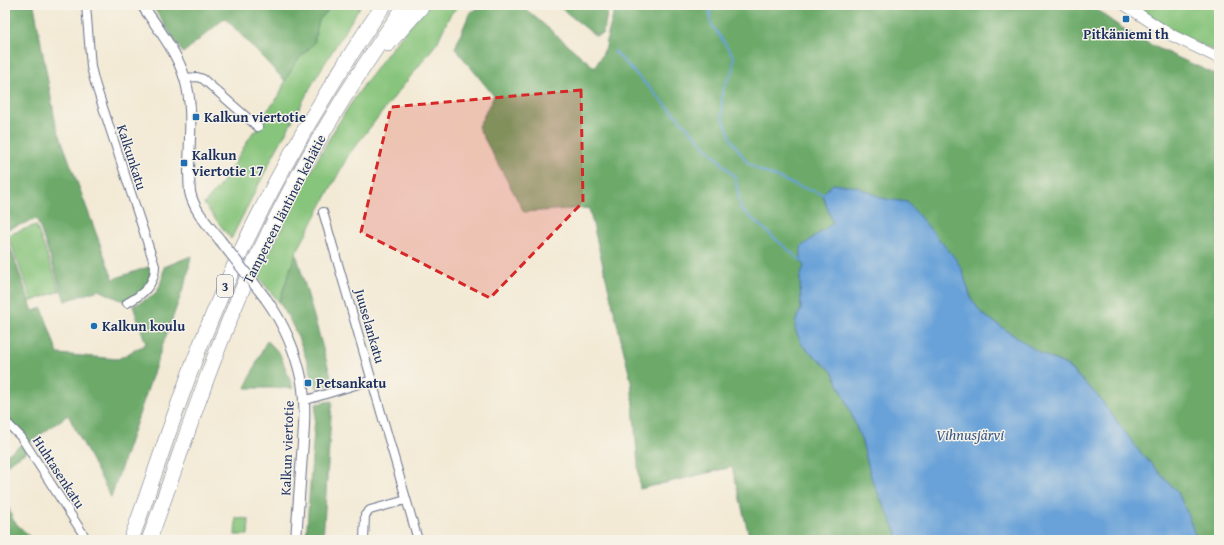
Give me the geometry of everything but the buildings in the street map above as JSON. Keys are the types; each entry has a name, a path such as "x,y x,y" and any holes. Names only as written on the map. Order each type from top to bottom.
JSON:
{"highway":[{"path":"355,48 373,5"},
{"name":"Tampereen läntinen kehätie","path":"131,540 175,413 204,336 248,235 278,176 311,118 384,5"},
{"name":"Tampereen läntinen kehätie","path":"149,540 192,418 241,291 257,256 296,180 330,120 406,5"},
{"path":"357,77 423,5"}],"main road":[{"path":"1125,5 1169,34 1219,58"}],"street":[{"name":"Kalkunkatu","path":"86,5 91,67 95,83 154,266 155,274 153,281 137,298 127,303"},
{"name":"Kalkun viertotie","path":"142,5 178,60 185,78 188,90 190,118 191,198 201,215 278,316 293,350 302,383 304,425 296,540"},
{"path":"185,78 197,77 203,79 258,127"},
{"name":"Juuselankatu","path":"323,212 418,540"},
{"path":"303,401 372,380"},
{"name":"Huhtasenkatu","path":"5,421 21,437 87,540"},
{"path":"364,540 367,512 406,500"}],"highlighted area":[{"path":"581,90 583,202 490,298 361,232 391,107"}],"green space":[{"path":"5,5 34,5 56,125 113,279 151,266 150,279 140,293 125,302 99,290 65,301 37,219 5,230"},
{"path":"156,5 333,5 319,20 314,43 295,63 285,81 225,18 183,53 153,7"},
{"path":"333,5 361,5 315,79 272,158 231,239 204,204 223,182 253,132 257,131 266,112 279,96 295,63 314,43 319,20"},
{"path":"427,5 459,5 450,15 437,43 349,154 296,253 279,302 258,277 335,128 386,55"},
{"path":"485,5 522,6 595,68 606,47 616,5 1092,5 1106,17 1136,37 1219,76 1219,540 1197,540 1178,493 1139,451 1098,396 1067,365 1041,354 981,313 971,298 962,270 907,202 885,199 857,187 822,194 833,223 804,266 800,278 801,309 796,320 802,345 832,371 846,400 862,442 872,480 897,533 896,540 750,540 732,467 640,489 631,381 589,208 524,212 478,127 494,96 455,48 470,12"},
{"path":"557,5 609,5 603,33 596,36"},
{"path":"1132,5 1219,5 1219,53 1186,38"},
{"path":"36,225 60,291 32,301 8,235"},
{"path":"5,233 33,311 42,308 58,354 118,359 146,344 133,306 152,296 156,292 161,283 164,267 191,256 187,278 111,497 68,415 29,443 5,415"},
{"path":"296,253 333,384 316,388 305,354 296,333 279,302"},
{"path":"267,340 280,354 293,388 245,388"},
{"path":"332,401 323,540 306,540 316,404"},
{"path":"21,445 26,452 5,466 5,456"},
{"path":"5,498 13,520 33,540 9,540 5,534"},
{"path":"236,518 249,519 248,535 235,535"}],"water":[{"name":"Vihnusjärvi","path":"833,184 857,187 885,199 907,202 955,258 962,270 971,298 981,313 1041,354 1066,365 1098,396 1139,451 1178,493 1197,540 896,540 897,533 872,480 862,442 846,400 832,371 802,345 795,329 796,320 801,309 800,278 804,266 801,261 801,247 833,223 822,194"}],"waterway":[{"path":"710,5 710,22 734,57 733,72 726,82 722,92 722,115 732,141 747,162 759,170 795,185 825,195"},
{"path":"614,51 735,177 741,209 801,261"}],"place":[{"name":"Pitkäniemi th","path":"1126,19"},
{"name":"Kalkun viertotie","path":"196,117"},
{"name":"Kalkun viertotie 17","path":"184,163"},
{"name":"Kalkun koulu","path":"94,326"},
{"name":"Petsankatu","path":"308,383"}]}
